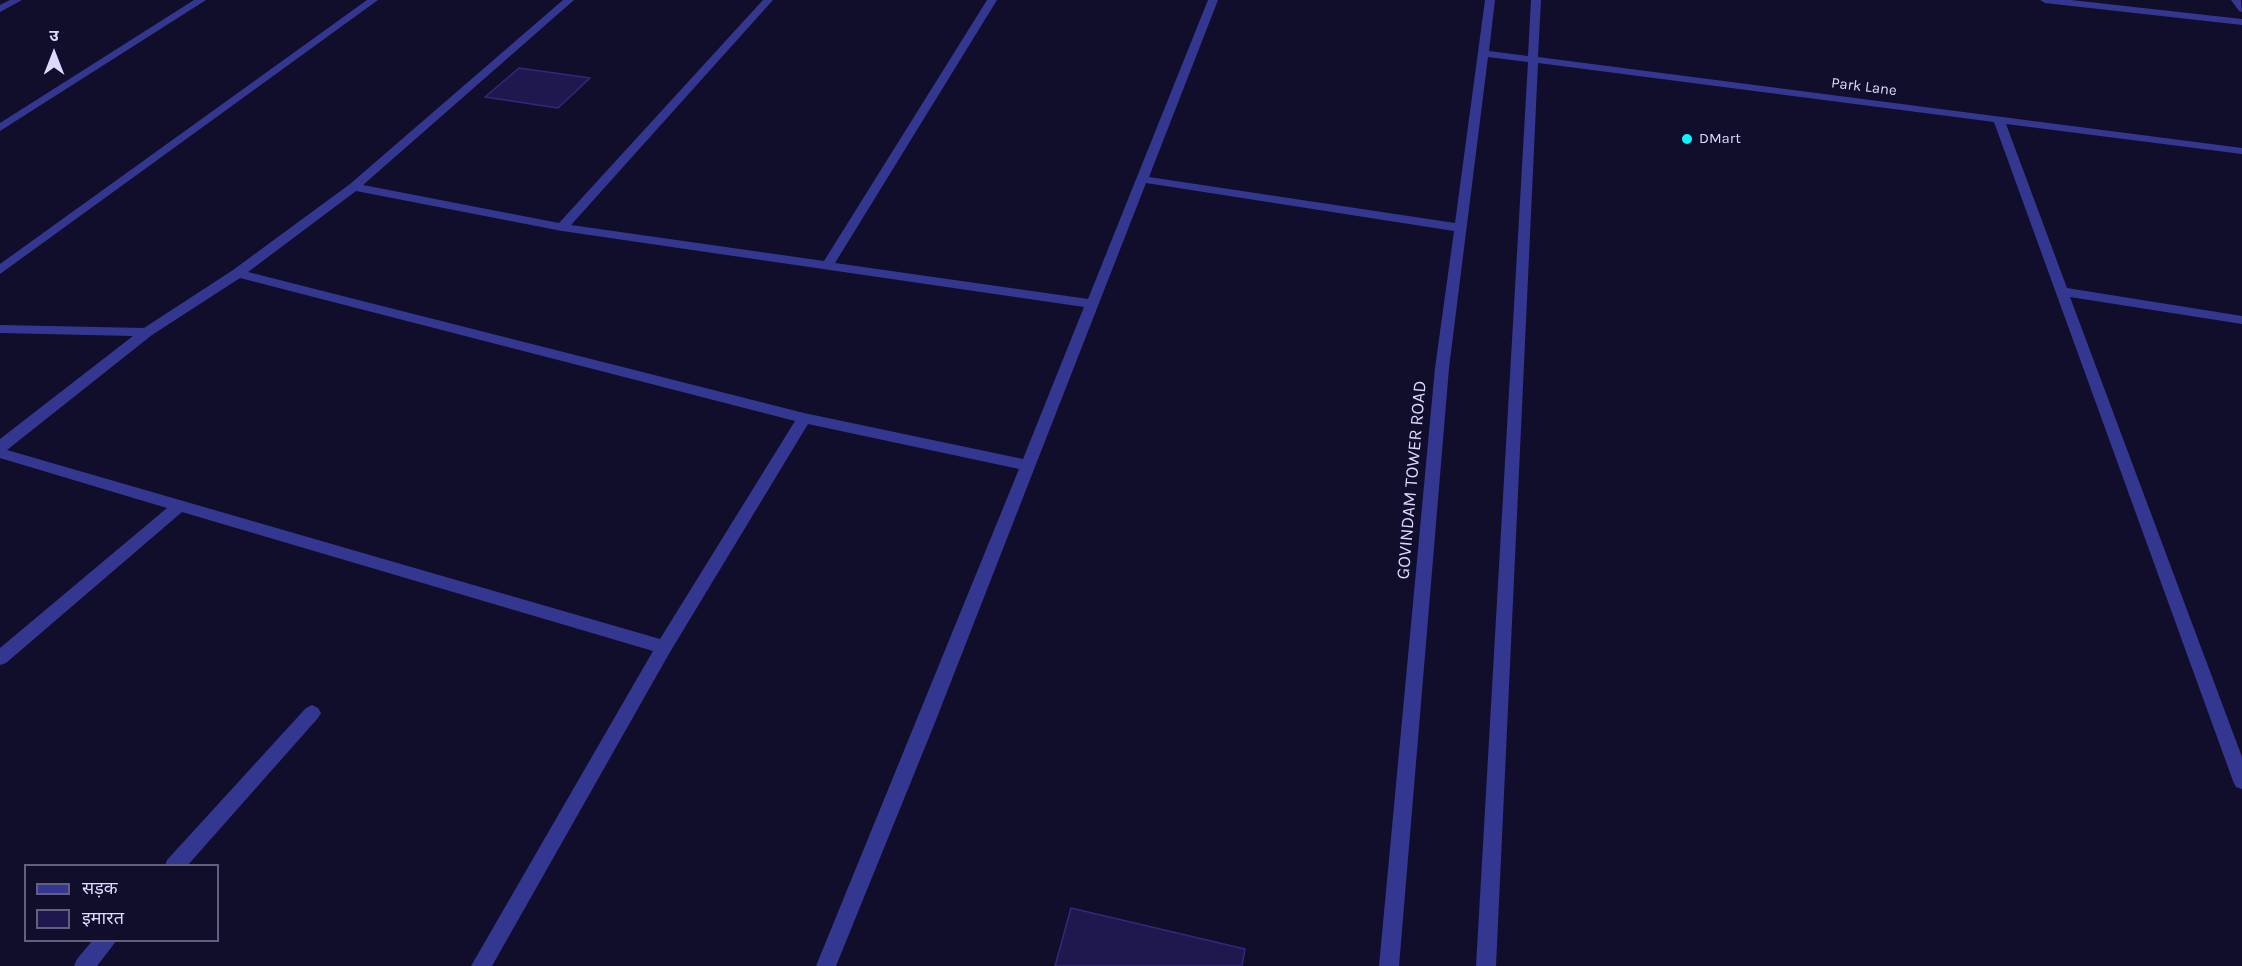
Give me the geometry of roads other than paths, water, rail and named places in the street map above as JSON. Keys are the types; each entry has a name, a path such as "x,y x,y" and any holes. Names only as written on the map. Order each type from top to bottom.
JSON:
{"street":[{"path":"0,9 17,0"},
{"path":"0,128 201,0"},
{"path":"0,270 373,0"},
{"path":"0,447 147,332 238,273 354,187 569,0"},
{"path":"562,227 768,0"},
{"path":"827,266 992,0"},
{"path":"826,966 1213,0"},
{"name":"GOVINDAM TOWER ROAD","path":"1389,966 1442,368 1490,0"},
{"path":"1486,966 1536,0"},
{"path":"2045,0 2242,22"},
{"path":"2235,0 2242,9"},
{"name":"Park Lane","path":"1482,53 2242,151"},
{"path":"1999,120 2242,782"},
{"path":"1142,179 1460,228"},
{"path":"354,187 562,227 1092,304"},
{"path":"238,273 804,418 1028,465"},
{"path":"2062,291 2242,320"},
{"path":"0,329 147,332"},
{"path":"481,966 664,647 804,418"},
{"path":"0,453 664,647"},
{"path":"0,658 179,506"},
{"path":"176,864 312,713"},
{"path":"84,966 105,942"}],"place":[{"name":"DMart","path":"1687,139"}]}
